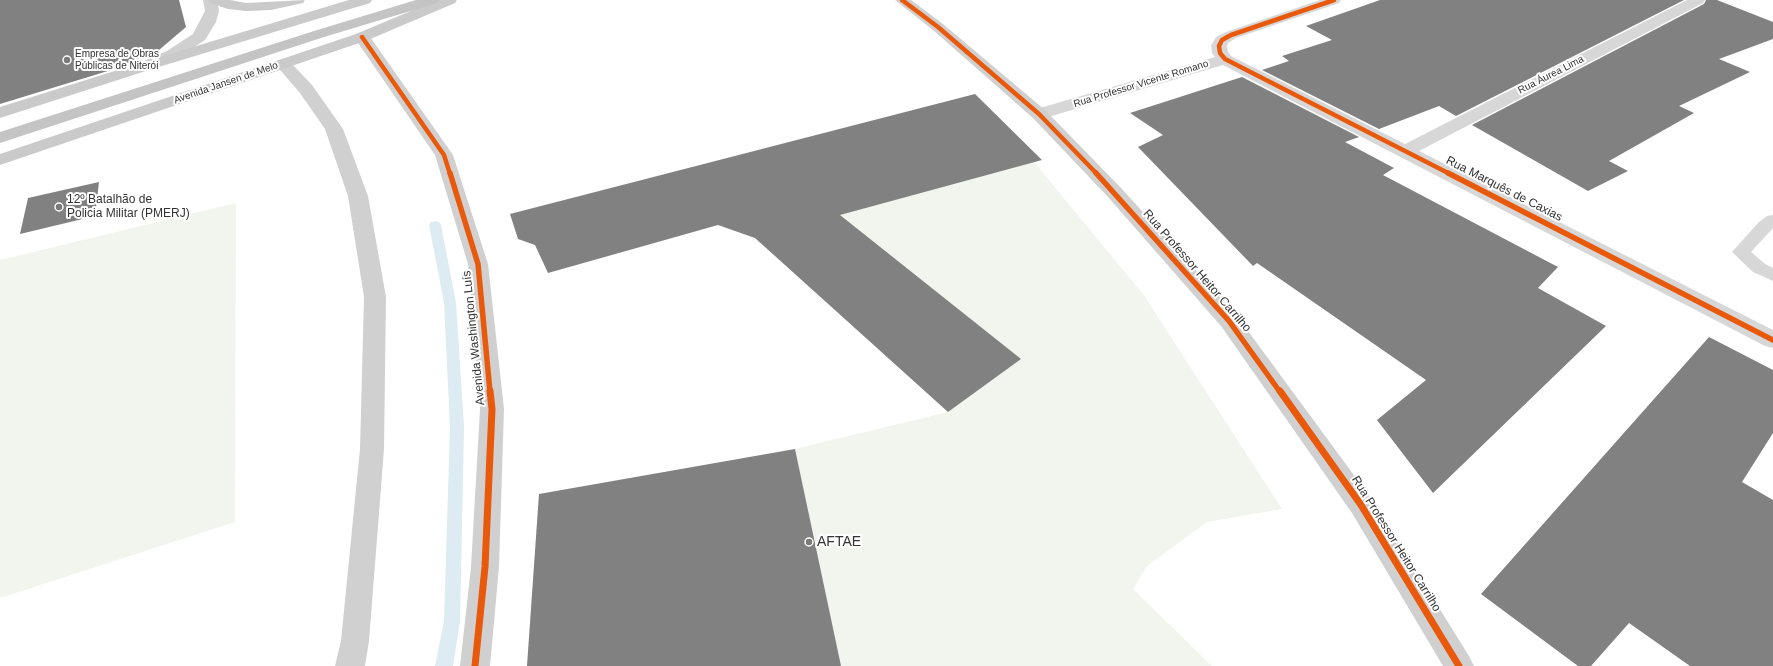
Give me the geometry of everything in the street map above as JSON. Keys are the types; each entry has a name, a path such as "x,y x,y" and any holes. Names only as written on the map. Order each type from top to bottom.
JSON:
{"highway":[{"path":"0,138 158,86 432,0"}],"main road":[{"path":"215,0 233,6 246,7 271,6 298,0"},
{"path":"0,113 146,66 365,0"},
{"name":"Avenida Jansen de Melo","path":"0,160 362,37 450,0"}],"street":[{"path":"146,66 173,54 199,37 212,12 210,0"},
{"name":"Rua Professor Heitor Carrilho","path":"902,0 938,27 1039,114 1114,193 1229,321 1361,505 1458,666"},
{"name":"Rua Professor Vicente Romano","path":"1039,114 1225,59 1220,53 1219,46 1222,40 1231,35 1334,0"},
{"name":"Rua Áurea Lima","path":"1405,150 1698,0"},
{"name":"Avenida Washington Luís","path":"362,37 444,155 478,264 492,409 485,567 476,666"},
{"name":"Rua Marquês de Caxias","path":"1225,59 1773,340"},
{"path":"283,64 306,89 334,129 358,196 375,297 372,448 355,642 350,666"}],"lane":[{"path":"1773,220 1765,226 1741,252 1759,268 1773,275"}],"shaded area":[{"name":"AFTAE","path":"1034,162 1143,294 1282,509 1207,522 1147,566 1133,589 1212,666 527,666 539,494 795,449 948,412 1020,359 839,214"},
{"path":"236,203 235,522 0,598 0,260"}],"building":[{"name":"Empresa de Obras Públicas de Niterói","path":"0,0 179,0 186,27 159,50 111,70 0,104"},
{"path":"1380,0 1684,0 1456,116 1439,106 1379,129 1262,70 1289,61 1282,56 1332,40 1306,26"},
{"path":"1706,0 1717,0 1773,22 1773,39 1719,59 1750,72 1679,106 1694,113 1609,161 1628,171 1588,191 1472,125 1704,4"},
{"path":"1242,77 1359,137 1345,142 1394,168 1383,175 1558,267 1538,288 1606,326 1433,493 1377,420 1426,380 1257,263 1253,266 1138,147 1163,135 1130,113"},
{"path":"975,94 1042,160 840,215 1021,359 948,412 755,238 718,225 548,273 535,245 518,239 510,214"},
{"path":"99,182 95,216 20,234 28,198"},
{"path":"1709,337 1773,370 1773,433 1742,482 1773,500 1773,666 1690,666 1629,623 1591,666 1578,666 1481,594"},
{"path":"795,449 841,666 527,666 539,494"}],"waterway":[{"path":"435,225 450,303 457,427 452,621 444,666"}],"cycle path":[{"path":"902,0 938,27 1039,114 1115,193 1229,321 1361,505 1459,666"},
{"path":"1334,0 1231,35 1222,40 1219,46 1220,53 1225,59 1773,340"},
{"path":"362,37 444,155 478,264 492,409 485,567 475,666"}],"place":[{"name":"Empresa de Obras Públicas de Niterói","path":"67,60"},
{"name":"12º Batalhão de Policia Militar (PMERJ)","path":"59,207"},
{"name":"AFTAE","path":"809,542"}]}
